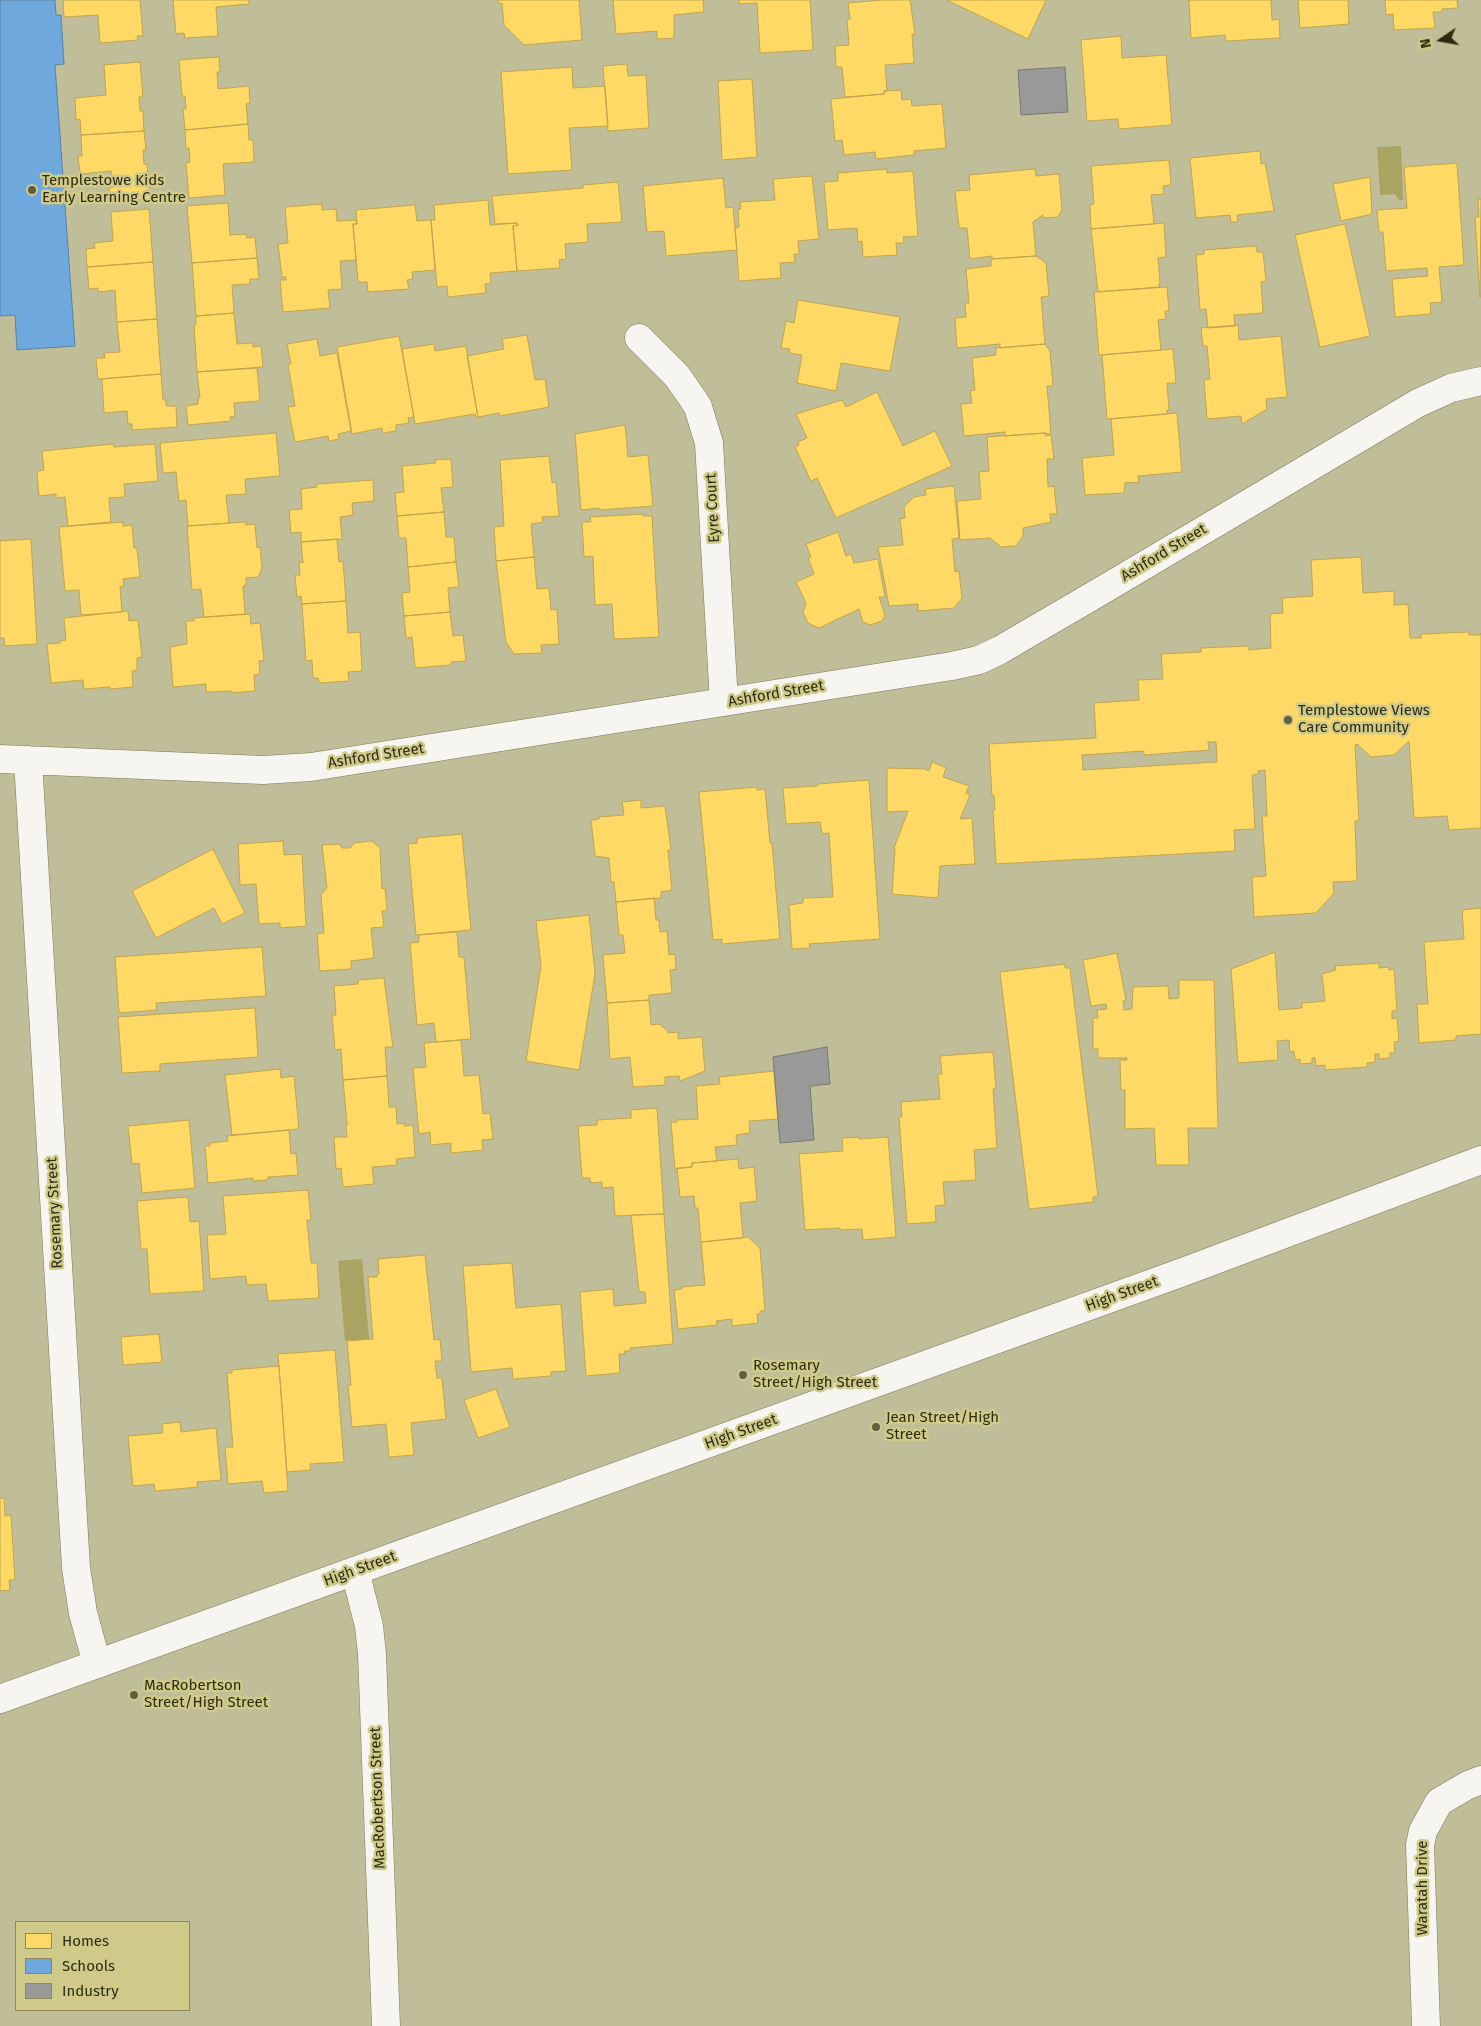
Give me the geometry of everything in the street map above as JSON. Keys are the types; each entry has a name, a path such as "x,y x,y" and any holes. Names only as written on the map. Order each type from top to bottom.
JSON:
{"street":[{"name":"Eyre Court","path":"639,338 677,376 693,399 698,407 709,443 724,702"},
{"name":"Ashford Street","path":"0,759 263,770 311,766 952,666 979,660 1101,592 1418,404 1451,388 1481,381"},
{"name":"Rosemary Street","path":"28,760 76,1568 83,1613 97,1664"},
{"name":"High Street","path":"0,1699 1192,1268 1481,1160"},
{"name":"MacRobertson Street","path":"355,1571 367,1618 372,1654 386,2026"},
{"name":"Waratah Drive","path":"1426,2026 1420,1845 1423,1831 1439,1802 1468,1784 1481,1780"}],"shaded area":[{"path":"1401,146 1403,200 1399,200 1395,194 1380,195 1377,147"},
{"path":"362,1259 369,1339 345,1341 338,1261"}],"building: Homes":[{"path":"63,0 140,0 143,36 137,36 138,40 100,43 98,15 64,17"},
{"path":"173,0 249,0 249,4 216,7 218,36 185,38 184,33 176,34"},
{"path":"498,0 579,0 582,40 524,45 504,25 502,3 499,4"},
{"path":"613,0 703,0 704,12 674,15 674,38 657,39 657,31 616,34"},
{"path":"739,0 810,0 813,50 760,53 757,3 739,4"},
{"path":"910,0 915,34 912,34 914,63 885,65 887,91 884,91 884,94 845,97 842,67 836,67 835,46 849,45 847,19 850,19 848,3"},
{"path":"947,0 1046,0 1028,39"},
{"path":"1189,0 1271,0 1272,20 1279,19 1280,38 1226,41 1225,35 1191,38"},
{"path":"1298,0 1348,0 1349,24 1300,28"},
{"path":"1385,0 1457,0 1458,8 1442,9 1442,12 1433,12 1435,28 1394,30 1393,14 1386,15"},
{"path":"1121,36 1122,58 1166,55 1172,125 1119,129 1118,119 1087,121 1081,40"},
{"path":"219,57 220,72 217,72 218,89 249,86 250,103 246,104 248,124 185,130 183,109 186,109 185,96 182,96 179,60"},
{"path":"140,62 143,97 139,97 140,111 143,111 144,131 81,135 80,119 76,120 75,98 106,95 104,65"},
{"path":"627,64 628,76 646,75 649,128 608,131 603,66"},
{"path":"572,67 573,88 605,86 608,126 569,128 572,170 508,174 501,72"},
{"path":"752,79 757,157 722,160 718,81"},
{"path":"901,90 902,100 911,99 912,106 942,104 946,148 914,151 914,155 876,159 875,152 844,155 842,140 835,141 831,99 884,94 884,91"},
{"path":"248,124 249,140 253,140 254,162 223,164 225,195 189,198 186,163 190,162 189,148 186,148 185,130"},
{"path":"144,131 146,150 143,150 144,164 147,164 150,199 110,202 109,188 113,187 111,171 80,174 78,156 82,156 81,135"},
{"path":"1260,151 1261,164 1265,163 1274,211 1237,215 1238,222 1231,222 1230,215 1196,218 1190,158"},
{"path":"1169,160 1171,185 1163,186 1164,194 1151,195 1154,224 1091,229 1090,205 1094,204 1091,166"},
{"path":"1457,163 1464,265 1439,267 1442,302 1430,303 1431,314 1395,317 1392,279 1428,276 1427,268 1386,271 1383,232 1379,232 1377,210 1407,208 1404,167"},
{"path":"887,169 887,173 913,171 918,236 903,237 904,243 896,243 897,255 863,257 862,241 858,242 857,228 828,230 824,182 838,181 838,173"},
{"path":"1035,169 1036,176 1059,174 1062,210 1058,217 1043,218 1043,215 1033,222 1036,256 992,259 992,256 970,259 967,228 959,228 955,191 970,190 969,175"},
{"path":"812,176 819,239 798,241 799,254 794,254 795,262 780,263 781,278 739,281 735,228 739,227 738,209 741,209 740,202 775,200 773,179"},
{"path":"1370,177 1372,214 1341,221 1333,184"},
{"path":"723,178 726,208 733,207 737,250 666,256 664,231 647,232 643,186"},
{"path":"618,182 622,222 587,224 588,242 565,244 566,259 559,260 560,268 517,271 513,226 518,225 517,223 495,224 492,196 583,188 583,185"},
{"path":"1478,199 1481,199 1480,298 1475,217 1479,217"},
{"path":"488,200 490,225 517,223 518,225 513,226 517,271 490,273 491,283 485,284 486,293 448,297 447,286 437,287 431,220 435,220 434,205"},
{"path":"228,203 230,235 246,234 247,238 255,237 257,258 192,263 187,206"},
{"path":"322,204 322,210 336,209 337,221 356,220 357,224 353,224 356,260 340,261 342,289 328,290 330,308 283,312 280,280 286,280 286,277 282,277 278,244 288,243 285,207"},
{"path":"415,205 417,221 431,220 435,270 412,272 413,279 407,280 409,289 368,292 367,282 358,282 353,224 357,224 356,210"},
{"path":"149,209 153,262 87,267 86,249 95,248 94,243 113,241 111,212"},
{"path":"1164,223 1166,257 1158,258 1159,287 1098,292 1091,229"},
{"path":"1345,224 1370,336 1320,347 1295,235"},
{"path":"1256,246 1257,252 1263,252 1266,281 1261,282 1263,313 1234,315 1235,326 1208,328 1206,309 1200,310 1196,255 1204,254 1204,250"},
{"path":"1036,256 1046,263 1049,296 1041,297 1045,344 1000,348 1000,344 957,348 955,318 966,317 965,303 969,303 966,269 991,266 992,259"},
{"path":"257,258 259,279 250,279 250,284 232,285 234,313 196,316 192,263"},
{"path":"153,262 157,319 117,322 115,290 98,292 98,288 89,289 87,267"},
{"path":"1167,287 1169,311 1165,311 1166,319 1158,320 1161,350 1099,355 1094,292"},
{"path":"798,300 900,317 890,371 841,363 836,391 797,383 802,355 789,353 790,349 781,348 786,321 794,323"},
{"path":"234,313 237,344 253,343 253,347 261,346 263,367 197,372 194,325 196,324 196,316"},
{"path":"157,319 161,374 98,379 96,358 105,358 104,353 120,352 117,322"},
{"path":"1238,325 1239,340 1281,336 1287,397 1266,399 1267,409 1242,424 1241,416 1207,419 1204,380 1210,379 1207,346 1203,346 1201,328"},
{"path":"527,335 535,380 545,379 549,407 500,416 499,413 478,417 467,356 504,349 502,339"},
{"path":"399,336 414,417 408,418 409,423 396,425 396,431 383,433 382,428 352,434 337,347"},
{"path":"317,339 320,356 337,353 351,431 338,434 339,439 329,441 328,436 295,442 288,407 295,406 288,364 291,364 287,344"},
{"path":"434,344 435,351 466,346 478,417 475,414 415,424 402,349"},
{"path":"1045,344 1050,351 1053,386 1047,386 1051,434 1005,436 1005,432 964,436 961,404 972,403 970,391 975,390 972,358 996,355 996,348"},
{"path":"1173,349 1176,383 1167,383 1169,410 1167,410 1167,414 1107,419 1102,355"},
{"path":"257,368 260,401 234,403 235,416 230,417 231,421 188,425 186,406 198,404 198,398 200,398 197,372"},
{"path":"161,374 163,400 166,400 166,406 176,406 177,427 132,430 132,424 128,424 127,411 104,413 102,379"},
{"path":"877,392 903,446 935,431 952,466 836,518 817,478 811,481 795,447 799,445 798,442 807,438 796,414 842,400 846,407"},
{"path":"1177,413 1182,472 1138,476 1139,482 1125,483 1124,493 1085,495 1082,458 1114,455 1111,419"},
{"path":"625,425 628,457 648,455 653,506 581,510 575,434"},
{"path":"276,433 280,476 245,479 246,494 226,495 229,523 188,526 186,500 179,501 176,472 163,473 160,443"},
{"path":"1045,433 1045,436 1051,435 1054,459 1047,459 1048,487 1054,486 1057,514 1050,514 1051,522 1023,528 1023,536 1016,546 1001,547 990,538 960,540 957,501 981,499 979,472 989,471 987,437"},
{"path":"113,444 114,447 155,444 158,481 124,484 125,497 109,498 111,522 68,526 65,497 56,498 56,494 39,496 37,471 44,470 42,451"},
{"path":"549,456 552,483 556,482 559,516 542,517 543,522 531,524 534,557 496,561 494,527 504,526 500,460"},
{"path":"451,459 453,487 441,488 444,512 397,516 395,493 404,492 402,466 436,463 435,460"},
{"path":"373,480 374,501 352,503 353,515 340,517 342,539 301,542 301,532 291,533 289,510 302,509 301,489 317,487 317,484"},
{"path":"954,486 959,538 952,539 955,572 959,571 962,598 954,608 918,611 918,604 889,606 878,547 903,545 900,519 905,518 904,507 914,497 926,495 925,489"},
{"path":"444,512 446,537 454,537 456,562 408,567 406,538 399,538 397,516"},
{"path":"643,514 643,516 652,516 659,637 614,639 612,604 595,605 593,556 584,557 582,522 591,522 590,517"},
{"path":"123,522 123,526 132,525 134,548 137,548 140,577 123,579 124,586 120,587 122,612 81,615 79,590 65,591 59,527"},
{"path":"246,522 246,525 255,524 257,548 260,547 262,568 258,577 246,578 246,585 243,586 245,614 204,617 201,589 192,590 187,526"},
{"path":"838,532 846,556 851,554 854,563 878,559 885,597 879,597 885,615 882,621 870,625 863,622 859,609 819,628 808,623 803,612 806,603 796,582 814,574 808,558 811,557 806,544"},
{"path":"31,539 37,644 5,646 4,638 0,638 0,541"},
{"path":"337,539 339,562 343,561 346,601 302,604 301,596 297,597 295,575 300,575 299,562 303,563 301,542"},
{"path":"534,557 537,589 549,588 551,610 557,609 559,644 541,645 542,653 514,654 506,642 496,561"},
{"name":"Templestowe Views Care Community","path":"1361,557 1363,593 1394,591 1394,605 1408,604 1410,638 1421,638 1421,634 1469,632 1469,635 1480,635 1481,633 1481,828 1449,830 1447,816 1414,818 1409,741 1394,755 1371,757 1357,744 1355,745 1359,821 1355,821 1357,881 1333,882 1334,893 1316,913 1254,917 1252,877 1266,876 1262,816 1267,816 1265,770 1258,771 1258,774 1252,775 1255,829 1234,830 1235,851 996,864 993,810 995,810 994,795 992,796 989,744 1096,738 1094,703 1139,700 1138,680 1163,679 1161,654 1201,652 1201,648 1248,646 1249,650 1271,648 1270,614 1283,613 1282,598 1313,596 1311,560","holes":["1208,742 1216,742 1217,762 1083,770 1082,755 1144,751 1144,755 1209,750"]},
{"path":"456,562 459,587 448,588 450,612 404,616 402,593 410,592 408,567"},
{"path":"346,601 348,633 360,632 362,671 348,672 349,681 319,683 318,678 313,678 312,660 306,661 302,604"},
{"path":"128,611 129,621 138,620 142,657 137,658 137,670 132,671 133,687 84,689 83,680 51,683 47,644 60,643 60,641 66,640 64,618"},
{"path":"450,612 453,636 463,635 466,661 451,662 451,665 415,668 412,637 406,638 404,616"},
{"path":"250,614 251,624 260,623 264,660 259,661 260,674 254,675 255,691 232,693 232,691 206,692 206,684 173,687 170,647 187,644 186,621 194,621 194,618"},
{"path":"932,762 946,768 943,777 969,786 966,793 970,795 960,819 972,818 975,864 940,866 938,898 892,894 894,848 908,811 887,812 887,768 925,769 929,771"},
{"path":"869,780 880,939 809,944 810,948 792,949 789,905 803,903 803,898 833,897 829,833 822,834 820,822 786,824 783,788"},
{"path":"756,787 757,790 765,789 770,843 772,843 780,939 722,944 722,939 713,940 699,792"},
{"path":"641,800 641,808 665,806 671,850 668,850 672,890 661,892 661,898 616,902 614,882 611,882 609,858 595,856 591,820 599,819 599,817 624,815 622,802"},
{"path":"462,834 471,930 416,935 408,844 417,843 417,838"},
{"path":"283,841 284,855 302,854 306,926 280,928 280,923 259,924 256,884 240,885 238,844"},
{"path":"372,841 380,848 382,889 385,888 387,910 382,911 384,927 371,928 374,958 351,961 351,969 320,971 317,934 324,933 321,895 327,888 322,845 339,844 342,848 350,848 354,843"},
{"path":"213,849 245,913 222,924 214,908 156,938 132,891"},
{"path":"654,898 656,920 659,920 660,932 667,931 669,955 675,954 676,969 670,970 672,993 649,995 649,1000 607,1003 603,955 625,953 623,935 619,935 616,902"},
{"path":"1481,908 1481,1034 1456,1036 1456,1040 1419,1043 1417,1004 1428,1004 1424,942 1464,939 1462,910"},
{"path":"589,915 595,974 579,1070 526,1061 541,966 536,921"},
{"path":"457,932 459,957 464,957 471,1039 436,1042 434,1023 417,1025 410,943 419,942 419,935"},
{"path":"262,947 266,996 156,1003 157,1010 119,1013 115,957"},
{"path":"1275,952 1279,1010 1302,1008 1302,1003 1325,1001 1322,974 1336,970 1335,966 1379,963 1379,968 1389,967 1389,970 1394,969 1397,1010 1392,1011 1392,1019 1397,1018 1399,1041 1394,1042 1395,1053 1390,1053 1390,1058 1379,1059 1379,1054 1375,1054 1375,1062 1367,1063 1367,1067 1325,1070 1325,1065 1316,1066 1315,1058 1312,1058 1312,1063 1300,1064 1300,1059 1295,1060 1294,1051 1290,1052 1289,1040 1277,1041 1278,1060 1238,1063 1231,969"},
{"path":"1117,953 1126,1000 1123,1001 1124,1010 1132,1009 1133,987 1168,986 1169,999 1179,998 1179,980 1214,980 1218,1128 1188,1128 1189,1165 1156,1165 1154,1128 1125,1129 1125,1090 1121,1090 1120,1060 1127,1060 1127,1058 1098,1058 1098,1049 1093,1049 1093,1018 1098,1018 1097,1010 1107,1009 1106,1004 1091,1006 1083,960"},
{"path":"1065,964 1065,968 1070,968 1098,1196 1093,1197 1093,1202 1029,1209 1000,972"},
{"path":"384,978 393,1047 385,1047 387,1076 343,1080 341,1049 335,1050 332,1015 336,1015 334,986 358,984 358,980"},
{"path":"649,1000 651,1025 659,1024 668,1033 678,1032 678,1039 702,1037 705,1071 680,1081 679,1076 665,1077 665,1085 633,1087 630,1057 610,1059 607,1003"},
{"path":"255,1008 258,1057 160,1064 160,1071 122,1073 118,1017"},
{"path":"461,1040 464,1076 479,1075 483,1114 490,1113 493,1139 482,1140 483,1150 451,1153 451,1143 431,1145 430,1132 419,1134 413,1068 426,1067 424,1043"},
{"path":"993,1052 996,1089 993,1089 997,1148 974,1150 976,1180 943,1182 945,1205 935,1206 936,1222 907,1224 899,1117 902,1117 901,1102 940,1099 938,1074 942,1074 940,1056"},
{"path":"280,1069 281,1078 294,1076 299,1129 232,1135 225,1075"},
{"path":"774,1071 778,1119 749,1121 750,1133 736,1135 737,1145 715,1147 717,1161 692,1163 692,1167 675,1169 671,1122 698,1119 696,1086 720,1084 719,1077"},
{"path":"387,1076 389,1107 396,1107 397,1124 404,1123 404,1126 413,1125 415,1157 396,1159 397,1165 372,1167 374,1184 343,1187 341,1168 336,1169 334,1137 347,1137 346,1126 348,1123 343,1080"},
{"path":"657,1108 664,1214 615,1216 613,1187 602,1188 602,1182 591,1183 590,1178 582,1178 578,1126 597,1125 597,1120 631,1118 631,1110"},
{"path":"189,1120 195,1188 142,1193 139,1163 132,1164 128,1126"},
{"path":"289,1130 291,1154 296,1153 298,1175 268,1177 268,1180 253,1181 253,1178 208,1183 205,1146 210,1146 210,1143 228,1141 227,1136"},
{"path":"859,1137 859,1139 888,1137 896,1237 863,1240 862,1229 805,1230 799,1154 843,1151 842,1138"},
{"path":"738,1159 739,1169 754,1167 757,1201 740,1203 743,1238 701,1242 698,1208 695,1208 694,1196 680,1197 677,1168 692,1167 692,1163"},
{"path":"308,1190 311,1220 307,1220 311,1263 317,1263 319,1298 268,1301 266,1284 247,1285 246,1276 210,1279 207,1235 226,1234 223,1196"},
{"path":"188,1197 190,1222 199,1221 204,1291 150,1294 147,1249 141,1249 137,1201"},
{"path":"664,1214 673,1344 630,1348 630,1351 624,1351 625,1354 619,1354 620,1373 586,1376 580,1292 613,1289 614,1306 646,1303 645,1292 639,1292 631,1215"},
{"path":"748,1237 760,1248 765,1311 760,1311 760,1314 757,1314 758,1323 732,1326 732,1319 716,1321 717,1325 678,1329 674,1290 682,1289 681,1287 705,1285 701,1242"},
{"path":"425,1255 434,1340 440,1339 442,1361 435,1361 437,1378 442,1378 446,1419 411,1423 414,1455 389,1457 386,1424 352,1427 348,1385 351,1385 347,1341 373,1339 368,1277 377,1277 376,1275 379,1274 378,1259"},
{"path":"512,1263 516,1308 561,1304 566,1371 551,1372 551,1376 513,1379 512,1368 471,1372 463,1266"},
{"path":"159,1334 162,1362 123,1365 121,1337"},
{"path":"335,1350 344,1462 310,1464 311,1470 287,1472 278,1354"},
{"path":"279,1366 288,1491 264,1493 262,1481 228,1484 225,1447 233,1447 227,1373 232,1373 232,1370"},
{"path":"496,1389 510,1427 478,1438 464,1400"},
{"path":"180,1422 181,1432 216,1428 221,1480 197,1482 198,1487 155,1491 154,1484 133,1486 128,1436 163,1433 162,1424"},
{"path":"0,1498 4,1498 5,1516 11,1515 15,1580 9,1580 10,1590 0,1591"}],"building: Schools":[{"name":"Templestowe Kids Early Learning Centre","path":"0,0 55,0 56,15 61,15 64,64 55,65 75,346 17,350 15,315 0,316"}],"building: Industry":[{"path":"1065,67 1068,112 1021,115 1018,70"},
{"path":"827,1047 830,1084 810,1086 814,1140 780,1143 773,1057"}],"place":[{"name":"Templestowe Kids Early Learning Centre","path":"32,190"},
{"name":"Templestowe Views Care Community","path":"1288,720"},
{"name":"Rosemary Street/High Street","path":"743,1375"},
{"name":"Jean Street/High Street","path":"876,1427"},
{"name":"MacRobertson Street/High Street","path":"134,1695"}]}
